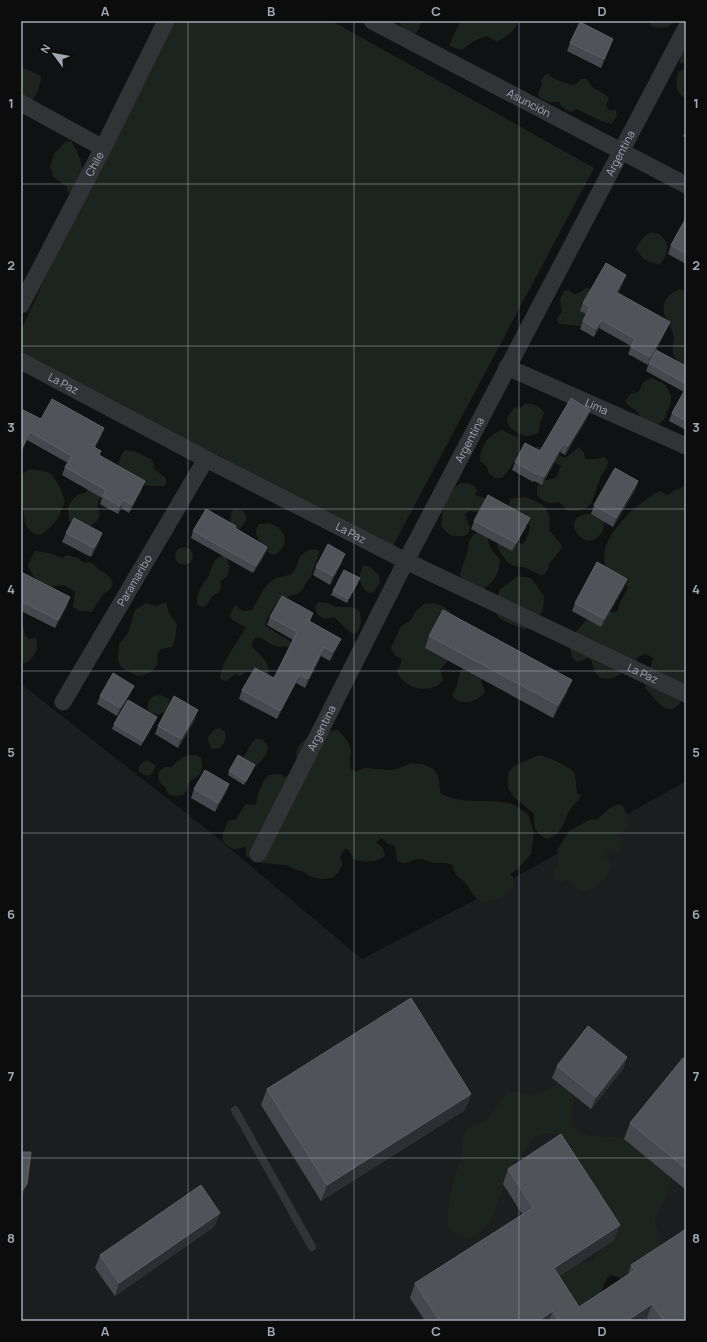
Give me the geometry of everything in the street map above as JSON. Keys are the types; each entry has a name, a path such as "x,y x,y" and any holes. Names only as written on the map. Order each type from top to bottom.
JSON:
{"street":[{"name":"Chile","path":"21,305 103,148 166,21"},
{"name":"Asunción","path":"372,21 686,185"},
{"name":"Argentina","path":"258,854 406,561 686,28"},
{"path":"21,103 103,148"},
{"name":"La Paz","path":"21,361 206,459 406,561 686,694"},
{"name":"Lima","path":"507,367 686,446"},
{"name":"Paramaribo","path":"63,702 206,459"}],"lane":[{"path":"235,1110 312,1247"}],"shaded area":[{"path":"160,21 332,21 594,168 393,546 218,455 210,455 21,354 21,331"},
{"path":"400,21 422,21 416,33 407,33 401,28"},
{"path":"461,21 518,21 513,31 497,42 487,36 474,41 461,50 449,46"},
{"path":"651,21 675,21 667,27 661,28 650,26"},
{"path":"686,30 686,65 684,63 680,63 679,59"},
{"path":"686,66 686,98 682,96 678,90 677,78 679,71 683,70"},
{"path":"21,67 41,76 41,81 35,96 21,111"},
{"path":"549,74 552,78 571,85 577,84 580,79 587,79 594,88 609,98 606,105 609,110 616,110 617,117 611,124 577,109 570,112 563,108 559,102 549,102 540,98 538,94 542,84 541,80 545,75"},
{"path":"66,141 71,141 76,148 83,172 72,194 67,191 67,187 52,176 50,167 54,154"},
{"path":"652,232 661,236 667,245 667,252 659,265 645,260 636,250 642,239"},
{"path":"586,288 589,288 590,290 586,323 580,326 559,324 557,320 562,312 560,300 564,291 569,290 574,294 579,293"},
{"path":"679,289 686,290 686,366 675,358 673,353 674,337 663,309 665,301 668,297"},
{"path":"652,378 666,385 671,396 671,402 664,420 653,426 640,424 638,413 625,402 630,394 638,392 645,381"},
{"path":"525,403 536,405 541,408 544,413 540,423 539,432 528,436 518,433 510,428 507,422 507,419 514,408 522,407"},
{"path":"502,430 518,438 519,444 517,455 513,464 502,478 495,478 489,474 487,467 480,461 480,456 483,446 489,438"},
{"path":"536,447 545,447 565,458 579,447 584,453 585,459 605,457 608,462 607,467 601,476 591,504 586,508 577,511 568,511 559,502 547,502 539,498 537,495 537,487 540,482 557,477 561,466 534,450"},
{"path":"125,450 137,452 152,460 154,465 153,468 166,478 166,485 143,485 118,465 121,455"},
{"path":"30,469 45,471 52,475 59,486 65,501 56,520 41,535 29,530 25,523 24,509 21,510 21,475"},
{"path":"460,483 468,483 472,485 477,491 475,495 487,500 482,513 470,511 465,514 470,528 467,535 455,536 446,532 441,526 443,509 446,500 451,491"},
{"path":"93,484 101,496 97,506 100,511 100,515 95,522 87,527 77,526 69,521 68,507 77,495 85,493"},
{"path":"686,486 686,700 683,699 673,709 669,709 662,706 645,688 653,658 646,654 640,656 619,675 610,679 600,678 595,672 591,660 588,658 576,662 572,657 570,650 574,634 593,612 605,609 612,612 618,610 619,604 628,588 623,581 609,571 605,564 604,554 607,543 613,532 631,511 651,496 660,491 667,495"},
{"path":"525,497 538,502 546,508 550,523 549,530 561,544 562,548 549,564 548,570 545,574 541,575 524,567 511,565 497,545 506,541 523,544 528,535 530,526 528,523 507,511 510,499"},
{"path":"237,508 244,512 247,518 239,529 234,531 231,530 230,522 233,509"},
{"path":"587,514 594,514 604,521 604,528 602,532 593,540 581,538 576,533 574,527 575,522 579,517"},
{"path":"268,523 279,528 283,533 285,542 280,551 274,555 264,549 256,533 256,529 259,524"},
{"path":"481,531 488,535 490,546 500,560 497,574 483,590 462,582 460,574 468,550 469,541 474,534"},
{"path":"180,547 188,547 193,552 191,563 188,565 180,565 175,560 175,552"},
{"path":"312,549 319,550 311,577 299,593 296,595 291,595 276,604 265,625 296,644 294,650 285,646 279,647 270,644 261,638 255,638 252,643 252,647 265,661 269,668 267,677 245,672 240,676 236,674 226,681 220,679 225,661 245,627 231,619 230,615 235,605 243,611 252,610 263,590 269,583 277,578 291,574 296,568 300,556"},
{"path":"35,551 49,553 62,558 68,555 78,558 84,563 89,562 111,578 113,583 112,586 102,596 92,612 80,611 73,607 75,592 63,585 47,587 34,577 28,566"},
{"path":"224,554 229,565 227,577 220,581 221,588 218,593 213,595 204,607 200,606 197,604 197,600 200,588 210,575 209,574 215,560"},
{"path":"364,565 370,567 379,575 380,583 374,592 368,593 361,584 360,573"},
{"path":"518,576 531,578 544,596 543,611 533,628 523,629 504,621 498,617 495,607 500,589"},
{"path":"318,602 328,603 336,607 351,607 359,610 361,623 357,632 355,634 349,631 334,617 324,619 317,614 315,607"},
{"path":"146,603 156,606 163,603 167,604 169,614 177,624 172,647 161,649 158,653 158,662 156,667 147,674 138,676 122,668 118,661 119,644 128,633 135,610"},
{"path":"434,603 446,608 454,619 437,626 431,632 428,641 449,657 447,662 440,670 443,680 438,685 432,688 418,688 411,686 400,677 397,671 401,663 401,658 395,656 391,648 401,626 410,621 417,610 424,604"},
{"path":"21,623 23,624 25,635 28,639 36,638 37,646 35,654 31,659 28,662 21,664"},
{"path":"465,665 483,677 481,681 485,692 478,699 468,702 459,701 452,695 457,686 460,672"},
{"path":"21,684 209,831 362,959 473,901 686,781 686,1229 540,1321 21,1321"},
{"path":"160,695 169,699 169,704 165,711 163,713 156,714 148,711 148,702 151,698"},
{"path":"220,728 225,732 224,743 218,749 211,748 208,737 215,729"},
{"path":"338,730 350,746 351,770 357,771 365,768 390,770 400,768 411,763 422,764 434,769 439,778 440,793 448,797 465,801 491,801 508,803 516,806 528,814 534,833 531,854 517,870 510,874 513,876 513,889 504,896 494,900 479,900 473,895 465,882 455,873 453,865 446,863 435,863 421,859 406,863 397,861 395,846 388,844 382,838 376,842 383,848 385,856 369,862 361,861 353,859 349,850 344,849 340,857 342,864 339,872 332,878 321,879 309,876 304,872 286,865 257,862 246,856 246,847 235,849 222,840 228,821 236,819 246,804 256,805 257,796 268,775 281,774 285,777 296,771 296,752 300,744 310,735"},
{"path":"256,738 263,740 268,746 267,752 261,762 256,766 250,765 243,758"},
{"path":"187,755 195,755 201,758 201,772 197,777 189,782 184,794 174,796 168,794 165,787 159,782 158,773 164,767 172,767 176,762"},
{"path":"539,755 558,762 575,773 577,793 581,795 571,808 562,827 556,835 546,839 539,834 536,829 534,814 514,797 508,788 508,773 514,766"},
{"path":"146,760 156,766 153,772 147,776 139,772 139,766"},
{"path":"618,804 623,806 629,820 629,826 619,835 622,842 619,854 615,854 610,850 604,855 611,864 602,881 590,890 579,891 567,880 562,882 556,880 553,875 559,859 557,850 569,831 591,819 596,820 611,807"},
{"path":"554,1086 565,1086 573,1094 573,1126 581,1133 591,1136 614,1137 635,1141 668,1169 671,1181 669,1191 658,1210 655,1220 660,1241 658,1261 626,1287 620,1278 610,1274 603,1286 601,1296 602,1321 519,1321 560,1263 582,1263 593,1261 601,1250 587,1220 572,1151 567,1140 563,1137 553,1133 541,1134 528,1144 508,1178 486,1227 478,1234 470,1238 460,1235 448,1226 448,1212 452,1186 456,1170 462,1158 462,1141 467,1130 487,1119 508,1092 533,1095"}],"building":[{"path":"580,22 613,39 604,59 570,43"},
{"path":"686,218 686,254 671,245"},
{"path":"606,263 626,275 616,292 670,322 650,357 631,347 635,339 602,320 596,329 583,321 590,307 583,303"},
{"path":"656,350 686,366 686,384 649,363"},
{"path":"686,388 686,421 672,413"},
{"path":"571,398 590,410 568,446 563,444 544,477 515,462 525,443 540,451"},
{"path":"52,399 104,428 94,447 101,451 99,455 145,481 132,505 124,500 120,506 103,496 106,490 65,467 72,456 30,432 21,450 21,409 41,419"},
{"path":"615,468 638,481 616,518 594,505"},
{"path":"488,495 530,518 516,543 474,521"},
{"path":"206,509 236,526 235,528 267,547 256,566 193,531"},
{"path":"74,518 102,533 94,548 66,533"},
{"path":"328,544 345,554 333,576 316,567"},
{"path":"597,562 627,579 604,619 575,603"},
{"path":"344,570 360,578 348,599 333,591"},
{"path":"23,573 70,597 58,620 21,601 21,577"},
{"path":"282,596 313,613 309,621 341,639 333,652 324,647 308,679 299,675 280,711 242,690 255,668 274,678 297,632 270,617"},
{"path":"443,610 572,680 558,705 429,636"},
{"path":"113,673 134,686 120,708 100,696"},
{"path":"174,696 198,710 181,739 158,726"},
{"path":"128,700 157,717 143,741 114,724"},
{"path":"238,755 255,765 246,781 229,771"},
{"path":"205,770 229,784 218,803 194,789"},
{"path":"411,998 471,1094 327,1185 267,1089"},
{"path":"588,1026 627,1057 596,1097 557,1066"},
{"path":"683,1058 686,1060 686,1169 630,1123"},
{"path":"561,1134 620,1225 554,1268 579,1307 635,1270 631,1265 686,1229 686,1321 664,1321 652,1304 627,1321 559,1321 553,1311 538,1321 438,1321 439,1320 415,1283 533,1208 508,1169"},
{"path":"21,1152 31,1152 27,1184 21,1192"},
{"path":"201,1185 220,1213 119,1283 100,1255"}]}
